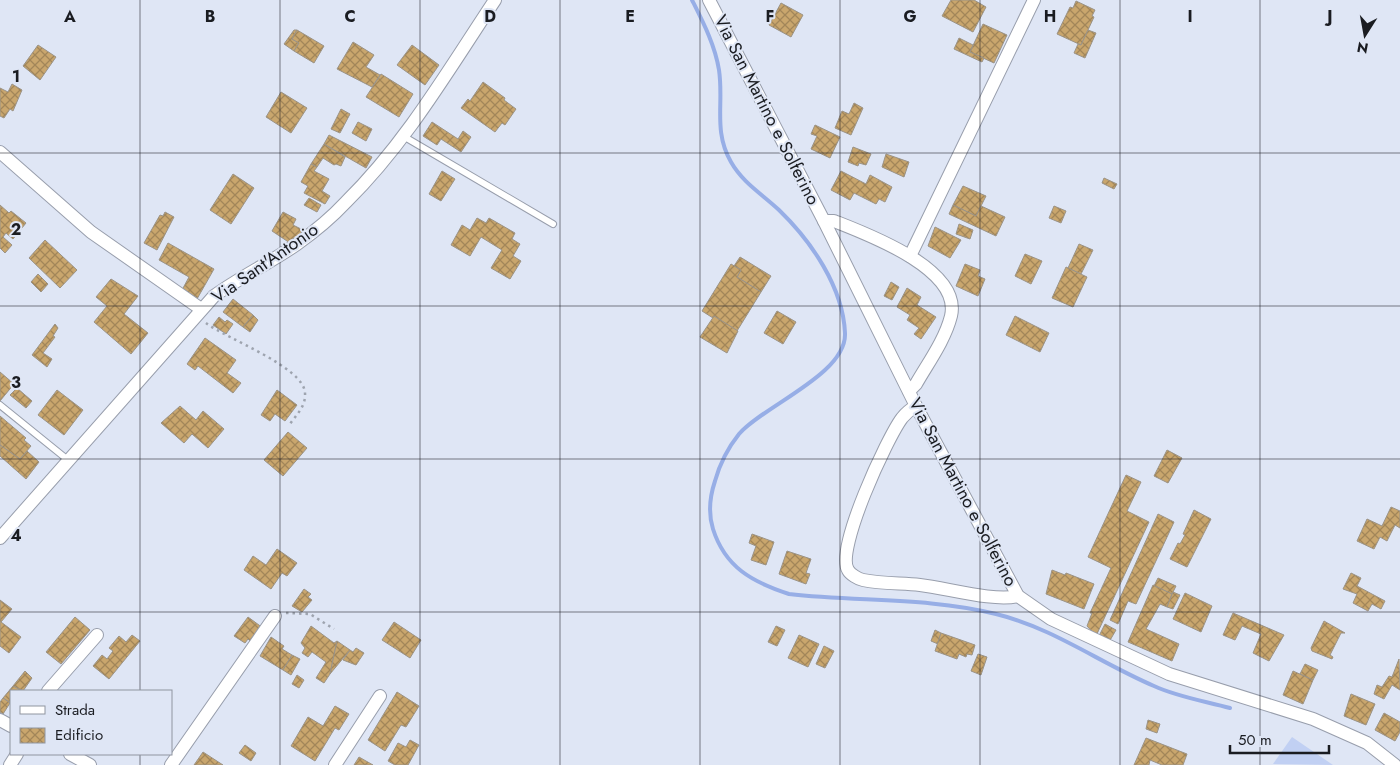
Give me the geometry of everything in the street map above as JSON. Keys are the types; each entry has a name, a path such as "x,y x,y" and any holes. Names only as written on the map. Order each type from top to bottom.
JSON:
{"street":[{"name":"Via Sant'Antonio","path":"0,538 198,312 239,278 297,244 322,224 346,202 385,160 495,0"},
{"name":"Via San Martino e Solferino","path":"709,0 824,221 916,406 1018,596 1051,619 1169,674 1313,719 1367,743 1395,765"},
{"path":"910,256 1034,0"},
{"path":"0,152 91,232 198,312"},
{"name":"Via San Martino e Solferino","path":"824,221 834,221 910,256 942,284 950,296 951,314 945,332 916,384 909,391"},
{"path":"916,406 902,418 870,479 852,528 846,554 846,567 849,572 862,580 947,588 1007,599 1018,596"},
{"path":"171,765 275,616"},
{"path":"49,690 97,635"},
{"path":"335,765 380,696"},
{"path":"72,755 90,765"}],"lane":[{"path":"403,136 553,224"},
{"path":"0,405 68,460"}],"path":[{"path":"198,312 237,342 258,350 301,382 306,392 304,406 290,424"},
{"path":"275,616 293,612 310,614 334,629"}],"shaded area":[{"path":"1292,737 1333,765 1273,764"}],"building":[{"path":"951,0 974,0 986,7 973,32 942,16"},
{"path":"1076,1 1095,10 1092,16 1094,17 1081,45 1057,34 1070,7 1073,8"},
{"path":"781,3 803,15 791,37 769,25"},
{"path":"983,24 1007,35 994,63 970,52"},
{"path":"294,30 297,30 292,39 299,43 294,51 284,44"},
{"path":"297,30 324,46 314,63 294,51 299,43 292,39"},
{"path":"1088,30 1096,33 1085,58 1074,53 1078,44 1081,45"},
{"path":"959,38 973,45 970,52 984,58 982,62 954,49"},
{"path":"353,42 374,55 366,67 380,75 372,87 337,69"},
{"path":"38,45 56,57 40,80 23,66"},
{"path":"412,45 439,65 425,85 397,65"},
{"path":"381,74 413,94 399,117 366,97"},
{"path":"483,82 505,98 504,100 516,109 505,125 502,123 495,132 461,108 468,99 470,101"},
{"path":"12,84 22,90 13,111 10,109 4,118 0,116 0,88 8,92"},
{"path":"281,92 307,108 291,133 266,117"},
{"path":"854,103 863,108 851,135 835,128 842,111 849,114"},
{"path":"341,109 350,114 340,133 331,129"},
{"path":"358,122 372,129 366,141 352,133"},
{"path":"432,122 458,139 463,131 471,137 461,152 441,139 437,145 423,136"},
{"path":"815,125 840,137 830,158 811,149 817,136 811,134"},
{"path":"329,135 372,157 366,168 324,144"},
{"path":"324,144 345,157 341,166 334,165 323,158 317,167 311,164"},
{"path":"853,147 871,154 866,165 859,163 858,166 848,162"},
{"path":"886,154 909,162 904,177 882,167"},
{"path":"311,164 317,167 314,171 329,179 322,191 330,196 325,204 304,193 308,186 301,182"},
{"path":"442,171 455,179 441,201 429,194"},
{"path":"841,171 866,184 870,175 892,187 885,202 879,199 876,204 854,193 850,200 831,190"},
{"path":"233,174 254,188 231,224 210,210"},
{"path":"1104,178 1117,184 1114,189 1102,183"},
{"path":"963,186 986,196 976,216 953,205"},
{"path":"309,198 321,205 317,212 304,205"},
{"path":"0,205 26,223 13,239 6,233 3,237 12,245 5,253 0,248"},
{"path":"953,205 976,216 981,206 1005,217 996,236 949,214"},
{"path":"1054,206 1066,211 1061,223 1049,218"},
{"path":"165,212 174,217 157,250 144,243 160,215 163,216"},
{"path":"283,212 296,219 293,225 305,231 290,243 272,231"},
{"path":"477,218 486,223 489,218 515,233 512,239 520,244 513,256 521,261 510,279 491,268 502,250 481,237 470,256 451,245 462,225 470,230"},
{"path":"959,224 973,230 970,239 956,234"},
{"path":"935,227 961,240 950,258 928,246"},
{"path":"45,240 77,270 60,288 29,258"},
{"path":"168,243 214,269 197,299 182,290 189,277 159,260"},
{"path":"1079,244 1093,250 1081,274 1068,268"},
{"path":"1025,254 1042,261 1031,284 1015,276"},
{"path":"740,257 771,276 761,292 737,277 741,270 734,266"},
{"path":"731,264 741,270 737,277 761,292 737,331 714,316 713,318 702,311"},
{"path":"965,264 980,270 978,276 985,279 978,296 956,286"},
{"path":"1066,267 1087,277 1073,307 1052,298"},
{"path":"38,274 48,284 41,292 31,282"},
{"path":"111,279 138,296 124,314 148,333 131,354 94,322 107,306 96,297"},
{"path":"891,282 899,287 892,300 884,296"},
{"path":"907,288 921,297 917,305 936,317 921,339 914,334 919,328 907,320 910,315 897,307"},
{"path":"233,299 253,315 243,327 223,312"},
{"path":"777,311 796,322 783,344 764,333"},
{"path":"253,315 258,320 250,332 243,327"},
{"path":"714,316 738,331 727,353 700,337"},
{"path":"1015,316 1049,333 1040,352 1006,335"},
{"path":"219,317 225,322 227,320 233,324 226,334 213,325"},
{"path":"55,324 58,328 53,336 55,337 43,353 52,359 47,367 32,355"},
{"path":"205,338 236,360 227,373 241,383 233,393 198,366 195,370 187,364"},
{"path":"0,372 14,384 0,401"},
{"path":"17,388 32,401 26,408 10,395"},
{"path":"57,390 83,410 64,435 38,415"},
{"path":"277,390 297,405 285,421 275,414 270,421 261,415"},
{"path":"180,406 196,420 203,411 224,429 208,448 192,434 184,443 161,423"},
{"path":"0,416 26,438 24,440 31,446 20,459 0,445"},
{"path":"288,432 307,448 283,476 264,460"},
{"path":"0,445 20,459 27,451 39,462 26,479 0,456"},
{"path":"1167,450 1182,458 1168,483 1154,476"},
{"path":"1126,475 1141,482 1127,511 1149,522 1096,636 1087,626 1092,613 1090,613 1111,568 1088,557"},
{"path":"1391,507 1400,511 1400,528 1395,525 1387,541 1380,537 1374,549 1357,541 1367,519 1382,526"},
{"path":"1194,510 1211,519 1187,567 1170,559 1178,543 1180,544 1185,535 1183,534"},
{"path":"1158,514 1174,522 1136,604 1128,601 1118,624 1110,620"},
{"path":"752,534 774,542 766,565 751,560 756,546 749,543"},
{"path":"277,549 297,563 287,576 282,573 271,589 244,570 253,556 266,565"},
{"path":"787,551 811,559 806,573 810,574 806,584 779,574"},
{"path":"1052,570 1065,575 1066,573 1094,584 1084,609 1046,594"},
{"path":"1351,573 1361,578 1357,586 1385,601 1381,609 1372,604 1368,611 1353,603 1357,594 1343,589"},
{"path":"1158,578 1176,586 1172,594 1154,586"},
{"path":"1153,585 1172,594 1167,607 1160,604 1146,629 1179,644 1172,661 1128,642"},
{"path":"304,589 311,594 308,597 312,600 302,612 292,606"},
{"path":"1173,592 1180,595 1173,609 1167,607"},
{"path":"1185,593 1212,606 1201,632 1173,619"},
{"path":"0,600 12,609 1,622 21,637 9,653 0,646"},
{"path":"1233,613 1284,635 1269,661 1253,653 1261,634 1242,626 1235,640 1223,635"},
{"path":"75,617 90,630 61,664 46,652"},
{"path":"248,617 263,628 252,643 248,639 245,643 234,636"},
{"path":"1324,621 1345,633 1341,633 1330,655 1333,657 1332,659 1312,651 1311,648"},
{"path":"394,622 421,640 410,658 382,640"},
{"path":"1105,624 1116,630 1109,642 1099,636"},
{"path":"311,626 334,643 337,641 330,674 324,683 316,678 326,662 312,652 308,657 302,653 305,648 301,643"},
{"path":"776,626 785,630 777,646 768,642"},
{"path":"935,630 941,633 938,644 931,641"},
{"path":"941,633 975,645 972,655 967,654 966,657 959,654 957,659 935,651"},
{"path":"132,635 140,641 109,679 93,666 102,655 107,659 113,651 109,648 119,636 126,642"},
{"path":"799,635 819,644 808,667 788,658"},
{"path":"271,637 284,646 282,649 292,655 283,670 260,656"},
{"path":"337,641 350,650 330,674"},
{"path":"824,646 834,651 825,668 816,664"},
{"path":"356,648 364,653 356,665 343,660 350,650 353,652"},
{"path":"978,654 987,657 981,675 971,671"},
{"path":"292,655 300,659 291,675 283,670"},
{"path":"1399,659 1400,690 1392,685 1384,699 1374,694 1377,685 1382,687 1389,676 1392,677"},
{"path":"1305,664 1318,670 1313,680 1300,674"},
{"path":"25,671 32,678 24,690 13,686"},
{"path":"1293,671 1313,680 1303,704 1283,695"},
{"path":"297,675 304,680 299,688 292,684"},
{"path":"13,686 21,690 10,690 10,702 3,698"},
{"path":"397,692 419,706 406,727 401,725 385,751 368,740"},
{"path":"1351,694 1375,704 1366,725 1344,716"},
{"path":"3,698 10,703 3,714 0,712 0,702"},
{"path":"335,706 349,714 339,730 335,728 315,761 291,746 308,717 323,726"},
{"path":"1384,713 1400,722 1400,732 1395,741 1375,730"},
{"path":"1148,720 1160,724 1157,733 1146,729"},
{"path":"1146,738 1187,754 1183,765 1162,765 1150,760 1149,765 1134,765"},
{"path":"410,740 419,745 408,765 395,765 388,761 398,743 406,747"},
{"path":"245,745 256,753 251,761 239,753"},
{"path":"203,752 223,765 194,765"},
{"path":"359,757 373,765 354,765"}],"waterway":[{"path":"692,0 715,52 720,82 722,139 731,162 741,176 791,222 813,250 832,282 843,316 845,333 842,348 833,362 819,376 751,423 739,434 727,451 717,474 710,505 713,529 725,554 752,578 789,594 919,602 970,609 1017,620 1057,637 1163,690 1230,708"}]}
